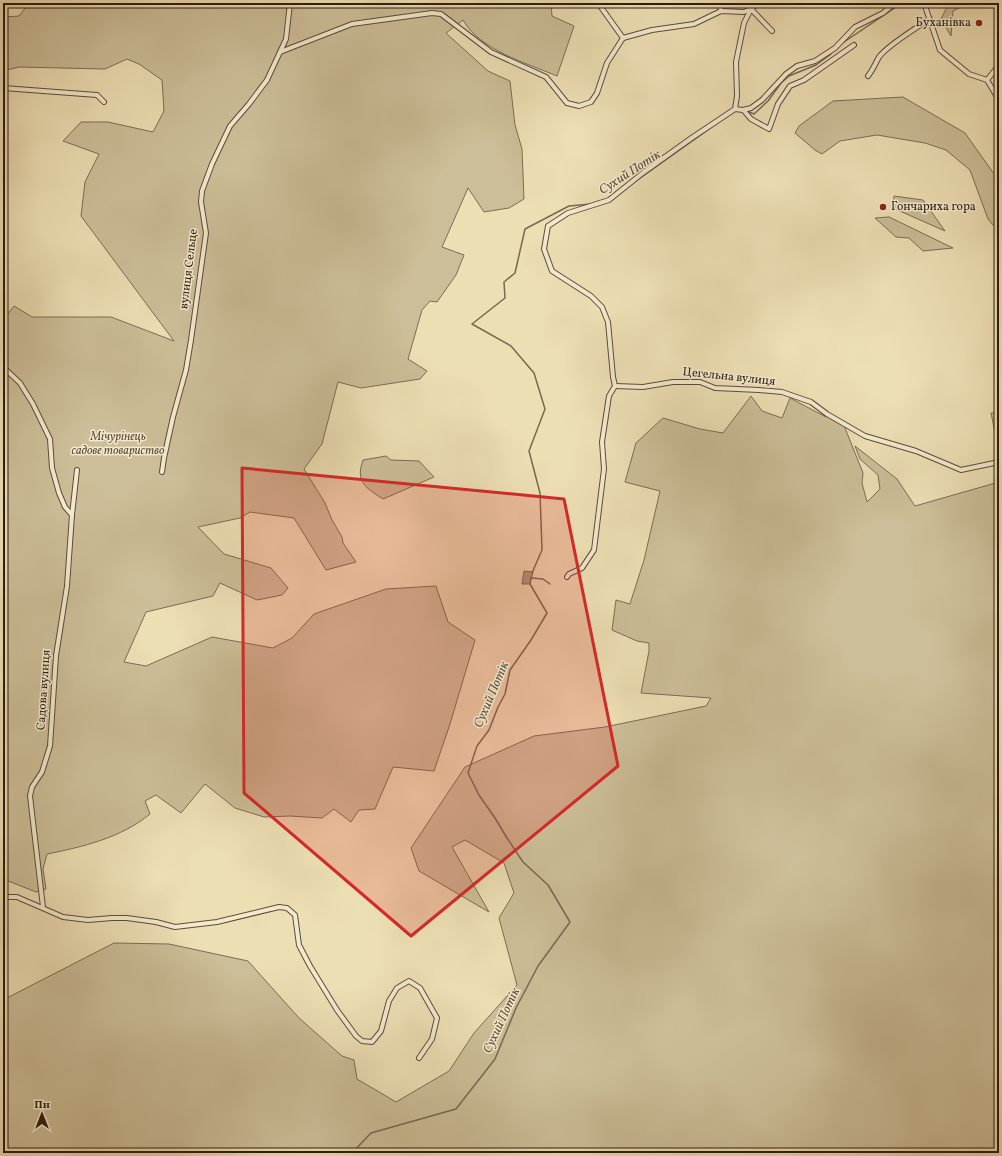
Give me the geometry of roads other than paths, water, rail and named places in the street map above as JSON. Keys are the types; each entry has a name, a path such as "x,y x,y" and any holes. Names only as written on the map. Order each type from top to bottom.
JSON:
{"street":[{"name":"вулиця Сельце","path":"162,472 173,417 186,370 191,340 206,233 201,202 202,191 212,164 230,126 267,80 286,39 290,3"},
{"path":"598,3 623,38"},
{"path":"720,3 721,11"},
{"path":"280,52 352,24 432,13 442,14 491,52 546,77 568,103 579,106 591,102 597,93 607,63 623,38 652,30 694,24 721,11 744,12 751,9 758,3"},
{"path":"567,577 569,574 582,568 594,550 604,469 602,442 609,396 615,386 608,322 602,307 591,296 552,271 544,249 548,226 568,213 609,200 675,150 735,109 743,110 751,108 762,100 786,74 797,66 815,61 835,48 855,27 883,14 895,3"},
{"path":"924,3 940,50 969,74 987,80 999,100"},
{"path":"751,9 772,31"},
{"path":"735,109 737,96 736,62 744,23 751,9"},
{"path":"868,76 873,70 880,56 899,40 930,19"},
{"path":"745,112 751,119 769,129 778,104 790,86 804,80 854,45"},
{"path":"987,80 999,65"},
{"path":"3,88 98,95 104,102"},
{"path":"3,367 20,383 33,404 50,439 52,468 59,493 65,508 72,516"},
{"name":"Цегельна вулиця","path":"615,386 643,387 673,382 700,382 715,388 782,392 811,402 827,414 866,436 916,451 961,470 999,462"},
{"name":"Садова вулиця","path":"43,908 30,796 32,787 42,772 50,746 56,656 67,586 77,470"},
{"path":"3,897 17,898 63,917 88,920 127,918 156,922 175,927 217,922 279,907 287,908 295,915 299,945 310,966 337,1010 356,1036 362,1041 372,1042 381,1031 389,1001 397,988 409,981 420,988 437,1018 432,1039 418,1058"}],"waterway":[{"name":"Сухий Потік","path":"841,44 902,3"},
{"name":"Сухий Потік","path":"747,111 754,114 768,101 781,83 789,76 816,65 831,54"},
{"name":"Сухий Потік","path":"636,181 712,127"},
{"name":"Сухий Потік","path":"532,573 542,550 540,493 529,451 545,409 534,373 511,346 472,324 505,298 504,282 515,273 525,229 569,206 591,204"},
{"name":"Сухий Потік","path":"352,1153 371,1133 456,1109 495,1059 516,1008 538,966 570,922 548,885 523,862 479,795 468,773 477,746 489,730 505,694 510,670 531,640 547,613 530,584 531,577"},
{"path":"532,578 543,579 550,584"}],"place":[{"name":"Буханівка","path":"979,23"},
{"name":"Гончариха гора","path":"883,207"}],"park label":[{"name":"Мічурінець садове товариство","path":"118,444"}]}
